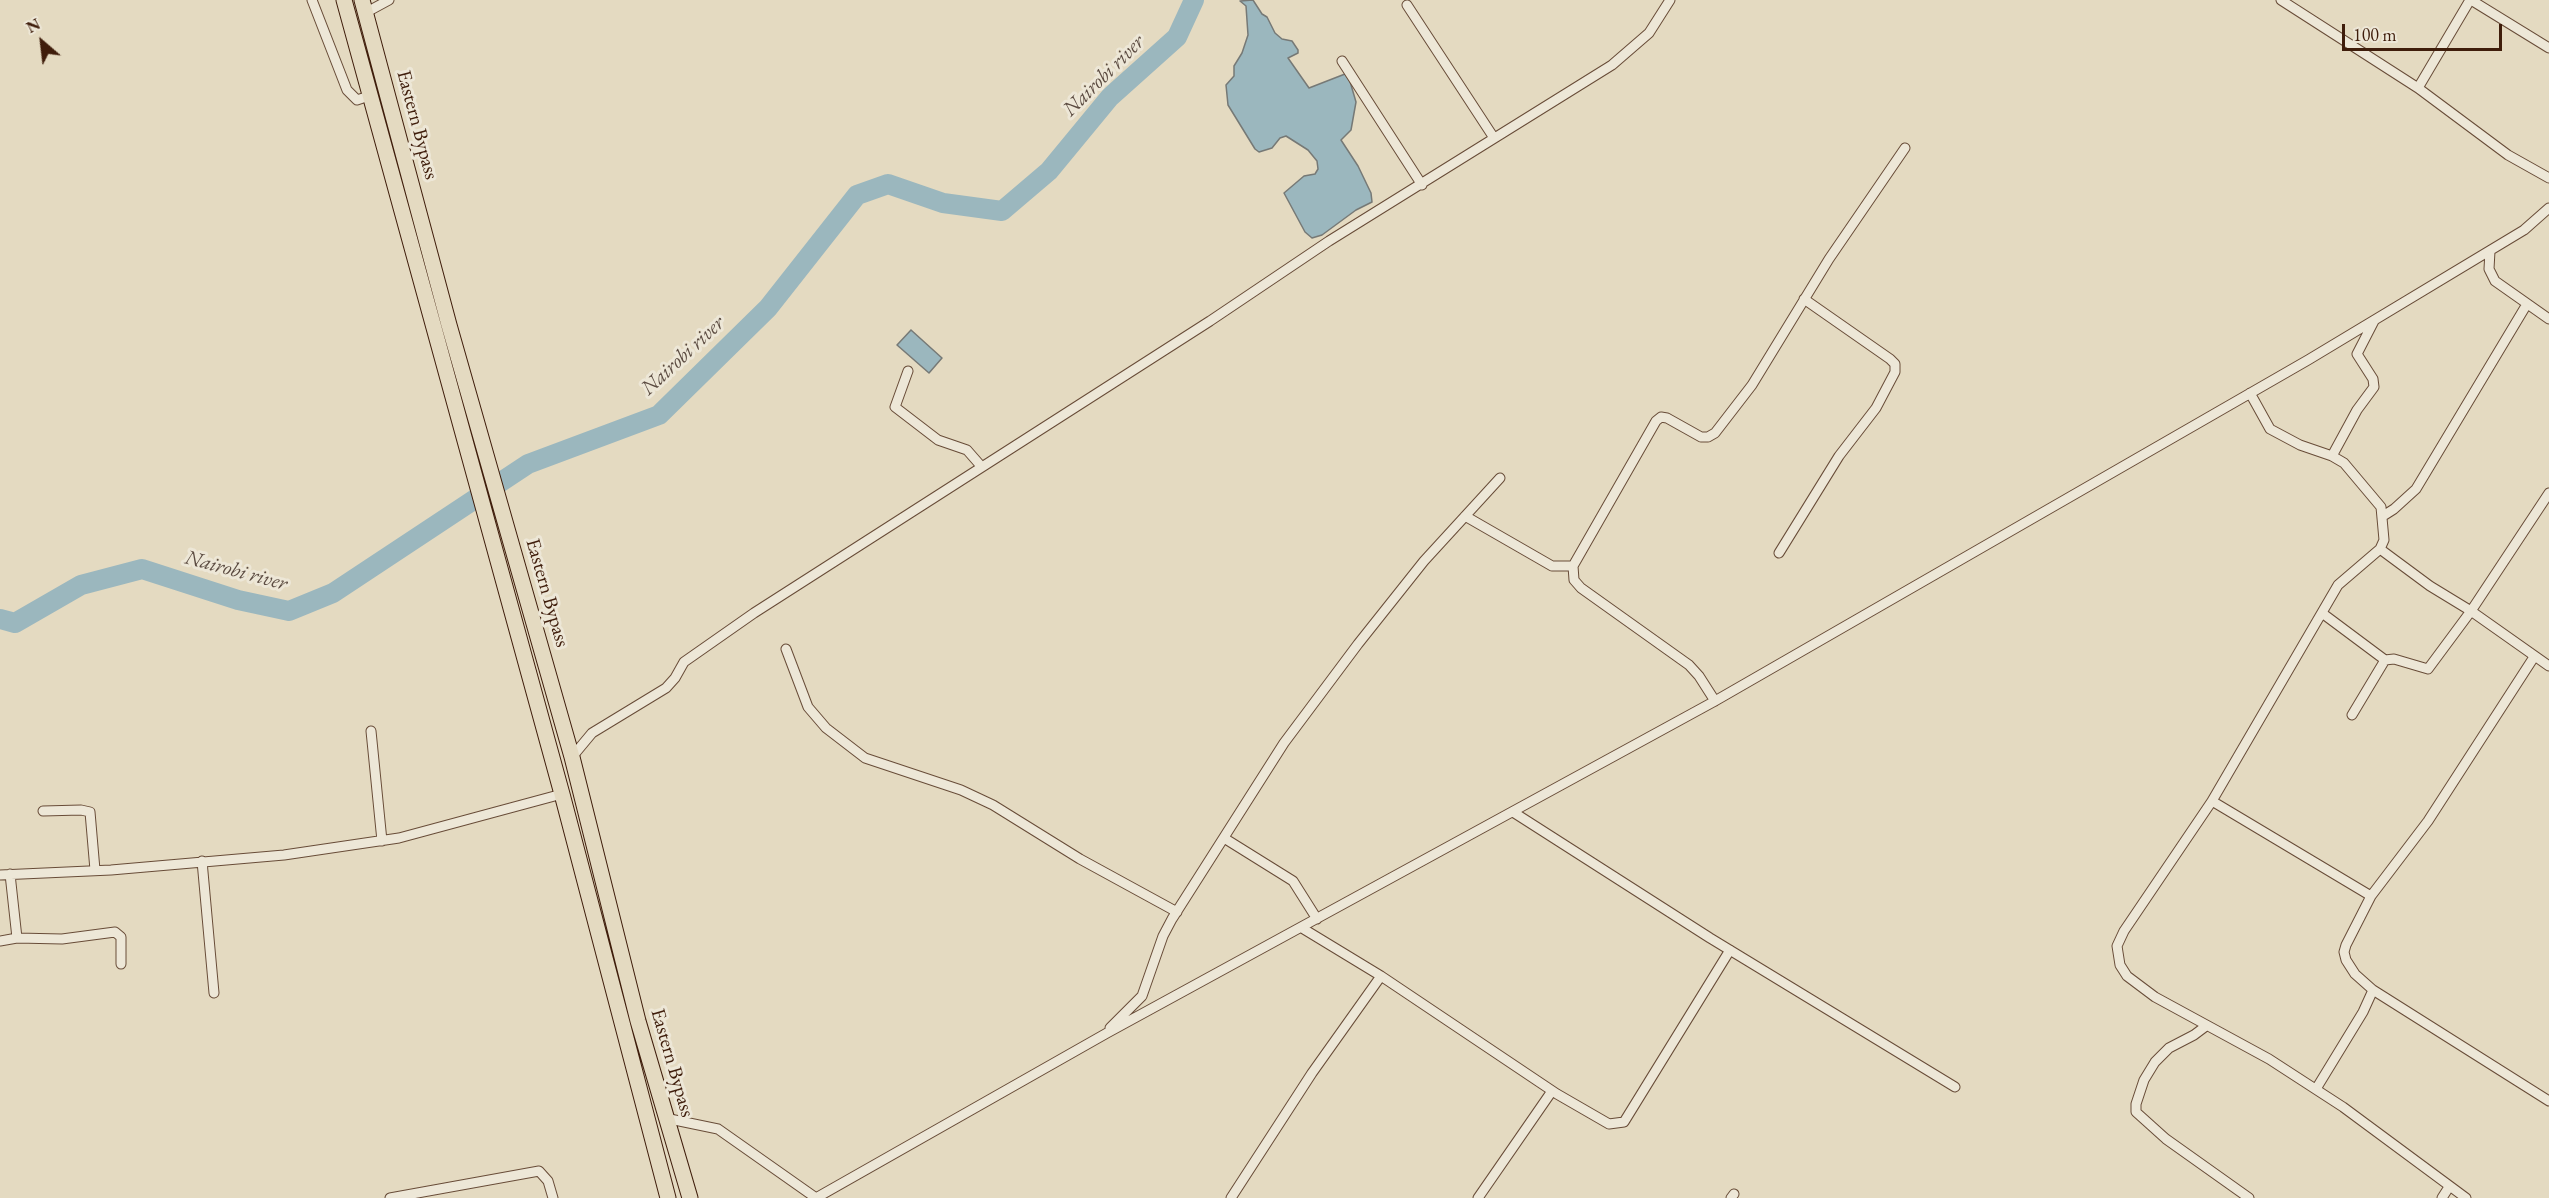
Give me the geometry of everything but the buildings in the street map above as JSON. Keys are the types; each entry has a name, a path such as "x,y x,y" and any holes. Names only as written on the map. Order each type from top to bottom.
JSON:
{"main road":[{"name":"Eastern Bypass","path":"344,0 478,458 505,523 572,757 635,1010 690,1198"},
{"name":"Eastern Bypass","path":"364,6 478,458 492,538 668,1198"}],"street":[{"path":"312,0 347,90 357,100 372,95"},
{"path":"364,6 389,0"},
{"path":"572,757 592,733 666,687 675,678 684,662 704,647 981,466 1210,321 1329,241 1422,185 1630,52 1649,33 1670,0"},
{"path":"2281,0 2418,88 2466,126 2508,154 2549,178"},
{"path":"2418,88 2471,0 2549,48"},
{"path":"1407,5 1494,138"},
{"path":"1342,61 1422,185"},
{"path":"1715,701 1689,665 1581,588 1574,580 1573,566 1656,421 1661,417 1667,418 1701,437 1708,437 1715,433 1752,384 1829,259 1905,148"},
{"path":"665,1118 718,1129 817,1198 1107,1033 1715,701 2374,321 2537,221 2549,208"},
{"path":"2490,251 2491,275"},
{"path":"2473,262 2502,286 2549,319"},
{"path":"1779,553 1839,456 1876,408 1895,372 1894,364 1890,359 1804,299"},
{"path":"2383,516 2416,489 2527,304"},
{"path":"2332,456 2357,410 2374,387 2373,380 2357,354 2374,321"},
{"path":"908,371 895,407 938,440 966,450 981,466"},
{"path":"2250,393 2270,429 2300,445 2332,456 2344,463 2380,507 2383,516 2384,540 2380,549 2338,585 2212,801 2124,931 2117,946 2120,965 2127,976 2155,997 2269,1059 2316,1089 2466,1198"},
{"path":"1107,1033 1122,1014 1142,996 1163,936 1176,912 1284,743 1424,561 1500,478"},
{"path":"2322,613 2385,660 2394,659 2428,669 2471,611 2549,493"},
{"path":"1465,516 1552,566 1573,566"},
{"path":"2380,549 2430,586 2471,611 2549,666"},
{"path":"786,649 808,706 826,728 865,758 924,776 982,800 1176,912"},
{"path":"2534,657 2428,821 2371,896 2344,952 2355,974 2373,990 2549,1101"},
{"path":"2352,715 2385,660"},
{"path":"371,731 382,841"},
{"path":"17,938 5,875 284,855 382,841 488,816 562,794"},
{"path":"2212,801 2371,896"},
{"path":"44,811 81,810 90,812 95,870"},
{"path":"1514,812 1730,950 1955,1087"},
{"path":"1224,838 1293,881 1317,919"},
{"path":"202,861 214,993"},
{"path":"1302,928 1381,976 1552,1091 1609,1124 1624,1122 1730,950"},
{"path":"0,941 17,938 62,939 115,932 121,937 121,964"},
{"path":"1231,1198 1312,1073 1381,976"},
{"path":"2316,1089 2363,1012 2373,990"},
{"path":"2206,1026 2169,1048 2155,1062 2144,1080 2136,1104 2136,1112 2166,1139 2249,1198"},
{"path":"1478,1198 1552,1091"},
{"path":"390,1198 539,1171 548,1181 554,1198"},
{"path":"2442,1198 2449,1187"}],"water":[{"path":"1253,0 1262,14 1267,17 1275,33 1282,39 1292,41 1298,50 1298,53 1288,58 1309,88 1345,74 1349,78 1356,102 1351,130 1341,140 1358,166 1371,193 1372,202 1356,210 1322,235 1312,238 1305,232 1284,193 1304,176 1315,174 1318,169 1317,161 1308,150 1286,136 1280,138 1272,148 1259,152 1228,105 1226,85 1234,76 1234,66 1242,53 1248,35 1246,6 1240,1"},
{"path":"911,330 942,358 929,373 897,345"}],"waterway":[{"name":"Nairobi river","path":"0,619 15,623 81,585 142,569 238,600 289,611 333,593 528,464 659,415 768,308 857,195 888,184 943,203 1002,211 1049,171 1110,97 1177,37 1194,0"}]}
